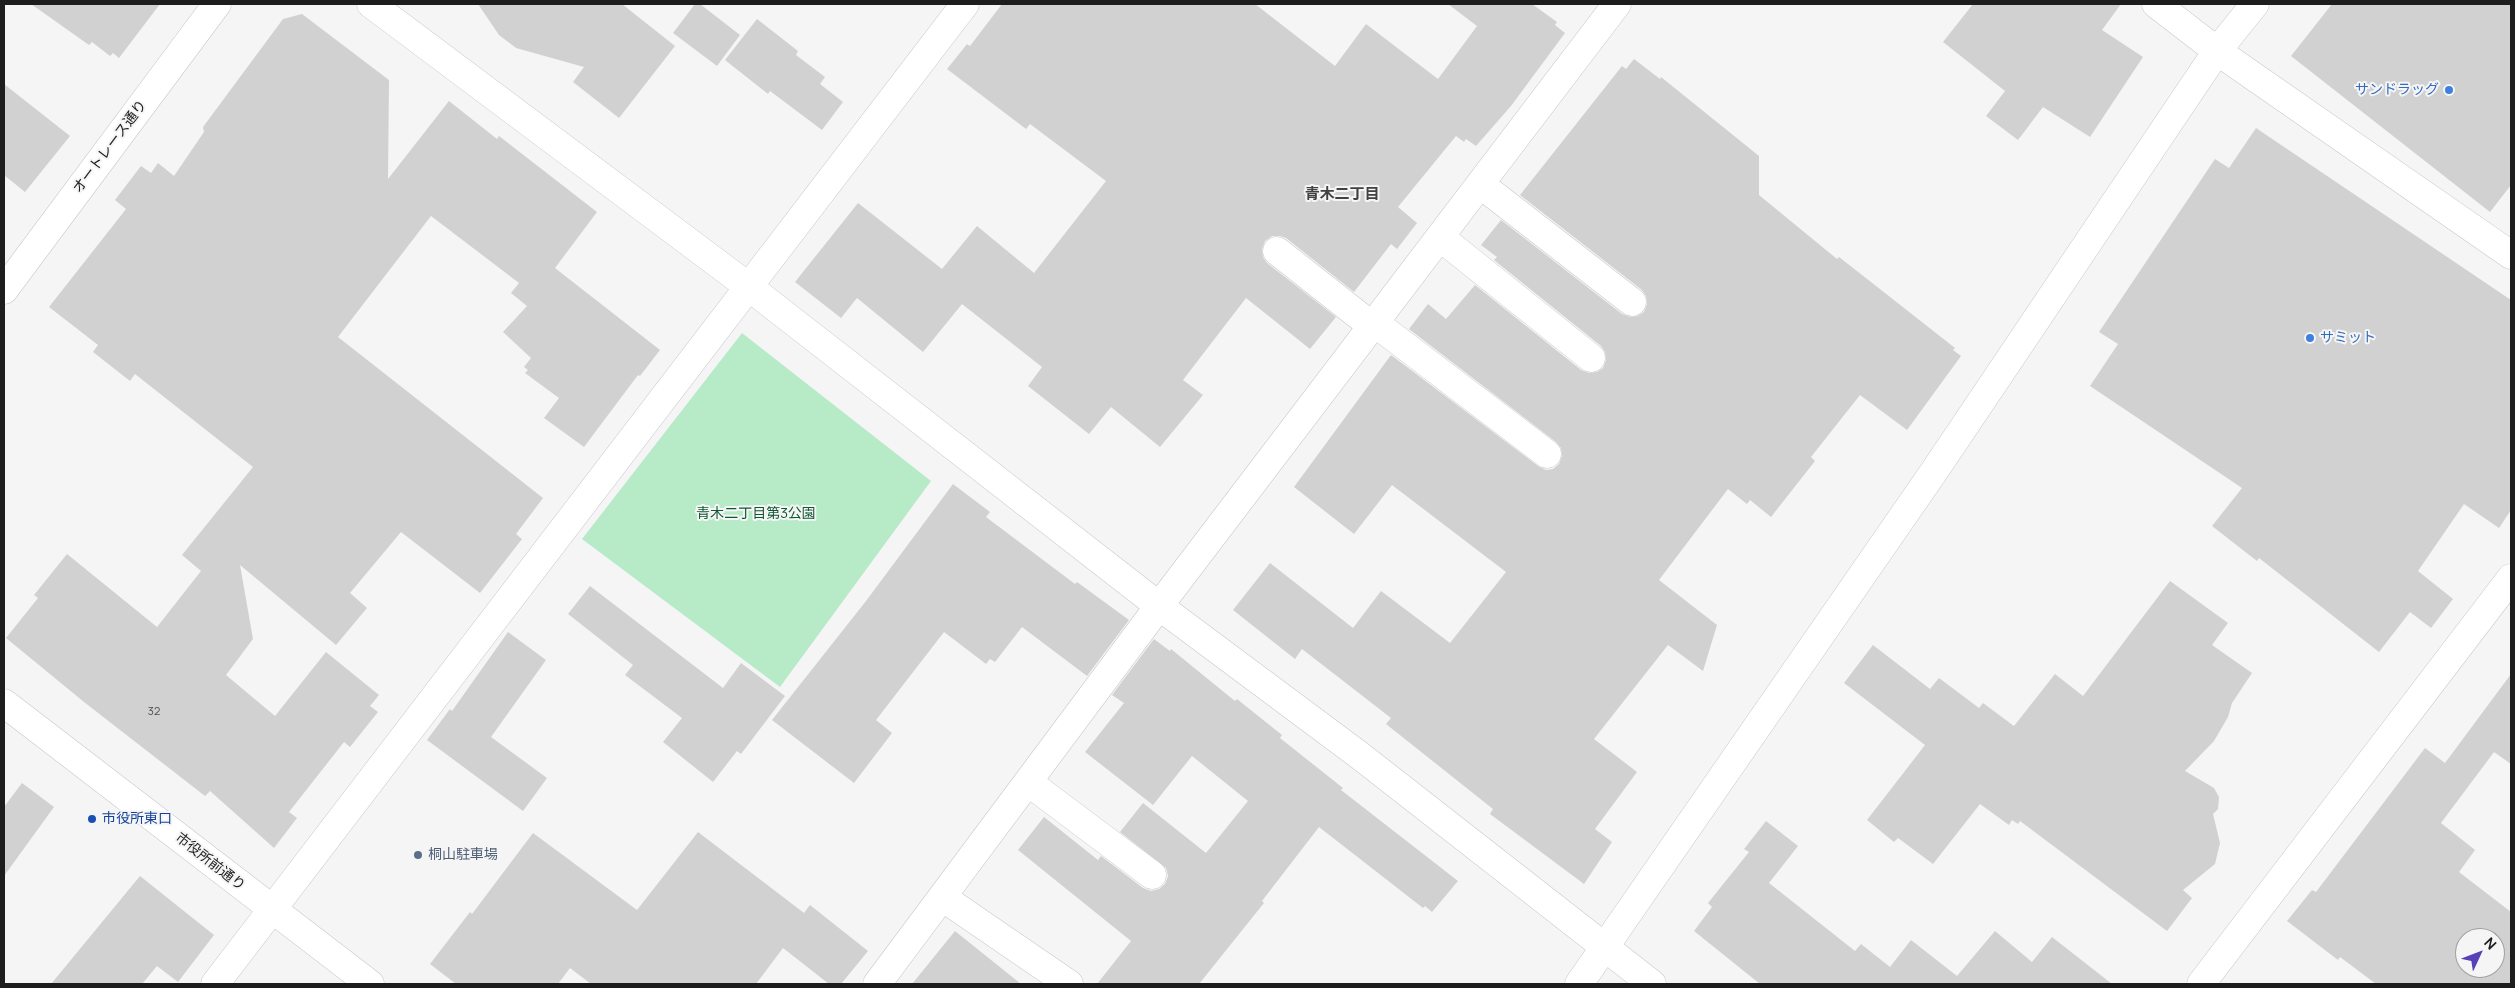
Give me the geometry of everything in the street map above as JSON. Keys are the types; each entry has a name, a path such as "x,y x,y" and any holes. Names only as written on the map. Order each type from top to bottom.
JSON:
{"street":[{"name":"オートレース通り","path":"4,290 217,4"},
{"path":"371,4 749,287 1159,606 1359,755 1652,984"},
{"path":"215,984 965,4"},
{"path":"877,984 1159,606 1617,4"},
{"path":"2156,4 2217,51 2511,255"},
{"path":"1579,984 1935,470 2217,51 2255,4"},
{"path":"1480,184 1632,302"},
{"path":"1440,237 1591,358"},
{"path":"1277,251 1547,454"},
{"path":"2201,984 2511,578"},
{"name":"市役所前通り","path":"4,703 370,984"},
{"path":"1028,782 1152,875"},
{"path":"942,898 1069,984"}],"green space":[{"name":"青木二丁目第3公園","path":"742,333 931,481 780,687 582,539"}],"building":[{"path":"31,4 160,4 119,58 113,53 110,56 92,42 89,45"},
{"path":"478,4 622,4 675,46 619,118 573,82 584,67 516,48 499,35"},
{"path":"695,4 700,4 740,35 717,66 673,33"},
{"path":"1002,4 1255,4 1335,66 1366,24 1438,79 1477,26 1448,4 1532,4 1557,22 1555,25 1565,33 1511,106 1476,146 1466,139 1464,142 1456,136 1398,207 1417,223 1397,249 1391,244 1354,292 1286,238 1272,236 1265,241 1262,249 1263,257 1267,263 1336,317 1310,349 1246,298 1183,380 1203,395 1160,447 1111,407 1089,434 1028,386 1042,367 962,304 923,352 857,298 841,318 795,282 858,203 942,269 977,226 1034,273 1106,181 1030,124 1026,129 947,69 967,44 970,46"},
{"path":"1973,4 2121,4 2102,30 2143,57 2090,137 2043,107 2018,140 1986,116 2005,91 1943,42"},
{"path":"2332,4 2511,4 2511,185 2490,212 2291,56"},
{"path":"302,14 389,80 388,179 449,101 497,139 499,136 597,212 555,268 660,350 640,376 638,375 584,447 544,418 559,398 525,373 528,370 524,367 531,358 503,332 527,306 511,293 519,283 431,216 338,337 543,498 516,534 522,539 480,593 401,532 350,593 367,608 336,645 240,565 253,639 226,675 275,716 326,652 379,695 370,706 378,712 350,747 344,742 289,812 297,818 274,848 210,791 205,796 84,702 6,638 38,598 34,595 67,554 157,627 201,571 182,555 253,467 135,374 130,381 93,352 98,345 49,307 126,209 115,200 141,166 151,173 158,163 174,176 204,132 203,127 283,19"},
{"path":"757,19 798,51 796,55 825,77 820,84 843,102 822,130 770,91 768,94 725,60"},
{"path":"1634,59 1660,79 1661,77 1759,156 1759,195 1837,259 1839,257 1955,348 1953,350 1961,356 1907,430 1860,395 1811,457 1815,461 1771,517 1750,500 1747,504 1728,489 1659,580 1717,625 1703,671 1668,645 1594,739 1637,772 1595,829 1612,842 1584,884 1490,814 1493,809 1386,724 1391,718 1302,649 1295,659 1233,610 1270,563 1353,628 1381,591 1450,643 1506,572 1392,485 1354,534 1294,487 1391,355 1538,466 1546,470 1553,469 1559,464 1562,456 1561,448 1556,442 1409,329 1428,304 1446,319 1475,285 1581,370 1589,373 1597,372 1603,368 1606,360 1605,352 1601,346 1494,260 1497,257 1481,245 1501,220 1622,314 1630,317 1638,316 1644,312 1647,304 1646,296 1642,290 1520,195 1622,66 1626,69"},
{"path":"4,84 70,136 25,192 4,175"},
{"name":"サミット","path":"2256,128 2511,300 2511,510 2499,528 2464,504 2418,571 2453,599 2431,628 2410,612 2379,652 2259,558 2257,561 2212,526 2242,488 2090,386 2118,344 2099,332 2215,159 2229,168"},
{"path":"953,484 990,512 986,517 1075,584 1077,582 1129,620 1087,676 1022,627 995,662 990,659 986,664 944,632 876,720 892,733 854,783 772,720 866,601"},
{"path":"2170,581 2228,623 2212,645 2252,673 2232,703 2228,717 2214,741 2185,771 2214,788 2219,797 2218,809 2213,814 2220,843 2215,864 2183,890 2192,898 2167,931 2020,821 2018,824 2012,820 2009,825 1980,804 1933,864 1898,838 1894,842 1867,820 1925,745 1844,683 1873,645 1930,689 1939,678 1979,708 1983,703 2014,726 2055,674 2083,696"},
{"path":"590,586 723,688 741,663 785,696 741,754 737,751 713,782 663,742 682,718 625,675 633,665 568,614"},
{"path":"508,632 546,660 491,737 547,778 523,811 427,740 450,709 452,711"},
{"path":"1154,639 1170,651 1171,649 1235,701 1237,699 1282,735 1280,738 1343,788 1341,790 1458,881 1432,912 1425,906 1423,908 1319,827 1262,901 1264,903 1199,984 1097,984 1131,941 1018,850 1044,817 1098,860 1101,856 1143,888 1151,891 1159,889 1165,884 1168,876 1166,868 1120,832 1143,803 1206,853 1248,801 1192,756 1153,805 1085,752 1124,703 1112,695"},
{"path":"2511,674 2511,764 2494,752 2441,823 2475,850 2459,872 2511,912 2511,984 2376,984 2340,957 2338,960 2287,921 2312,890 2316,892 2425,748 2445,763"},
{"path":"22,783 54,807 4,876 4,807"},
{"path":"1766,821 1798,846 1769,883 1855,951 1861,944 1890,967 1911,940 1957,976 1995,931 2032,962 2052,937 2112,984 1760,984 1694,931 1712,907 1708,903 1749,852 1744,849"},
{"path":"698,832 804,913 810,905 868,951 841,984 829,984 783,948 756,984 591,984 570,968 558,984 456,984 430,964 470,912 472,914 533,833 637,910"},
{"path":"140,876 214,935 178,982 157,966 142,984 51,984"},
{"path":"955,931 1021,984 912,984"}],"place":[{"name":"サンドラッグ","path":"2449,90"},
{"name":"サミット","path":"2310,338"},
{"name":"市役所東口","path":"92,819"},
{"name":"桐山駐車場","path":"418,855"}],"district":[{"name":"青木二丁目","path":"1342,195"}]}
